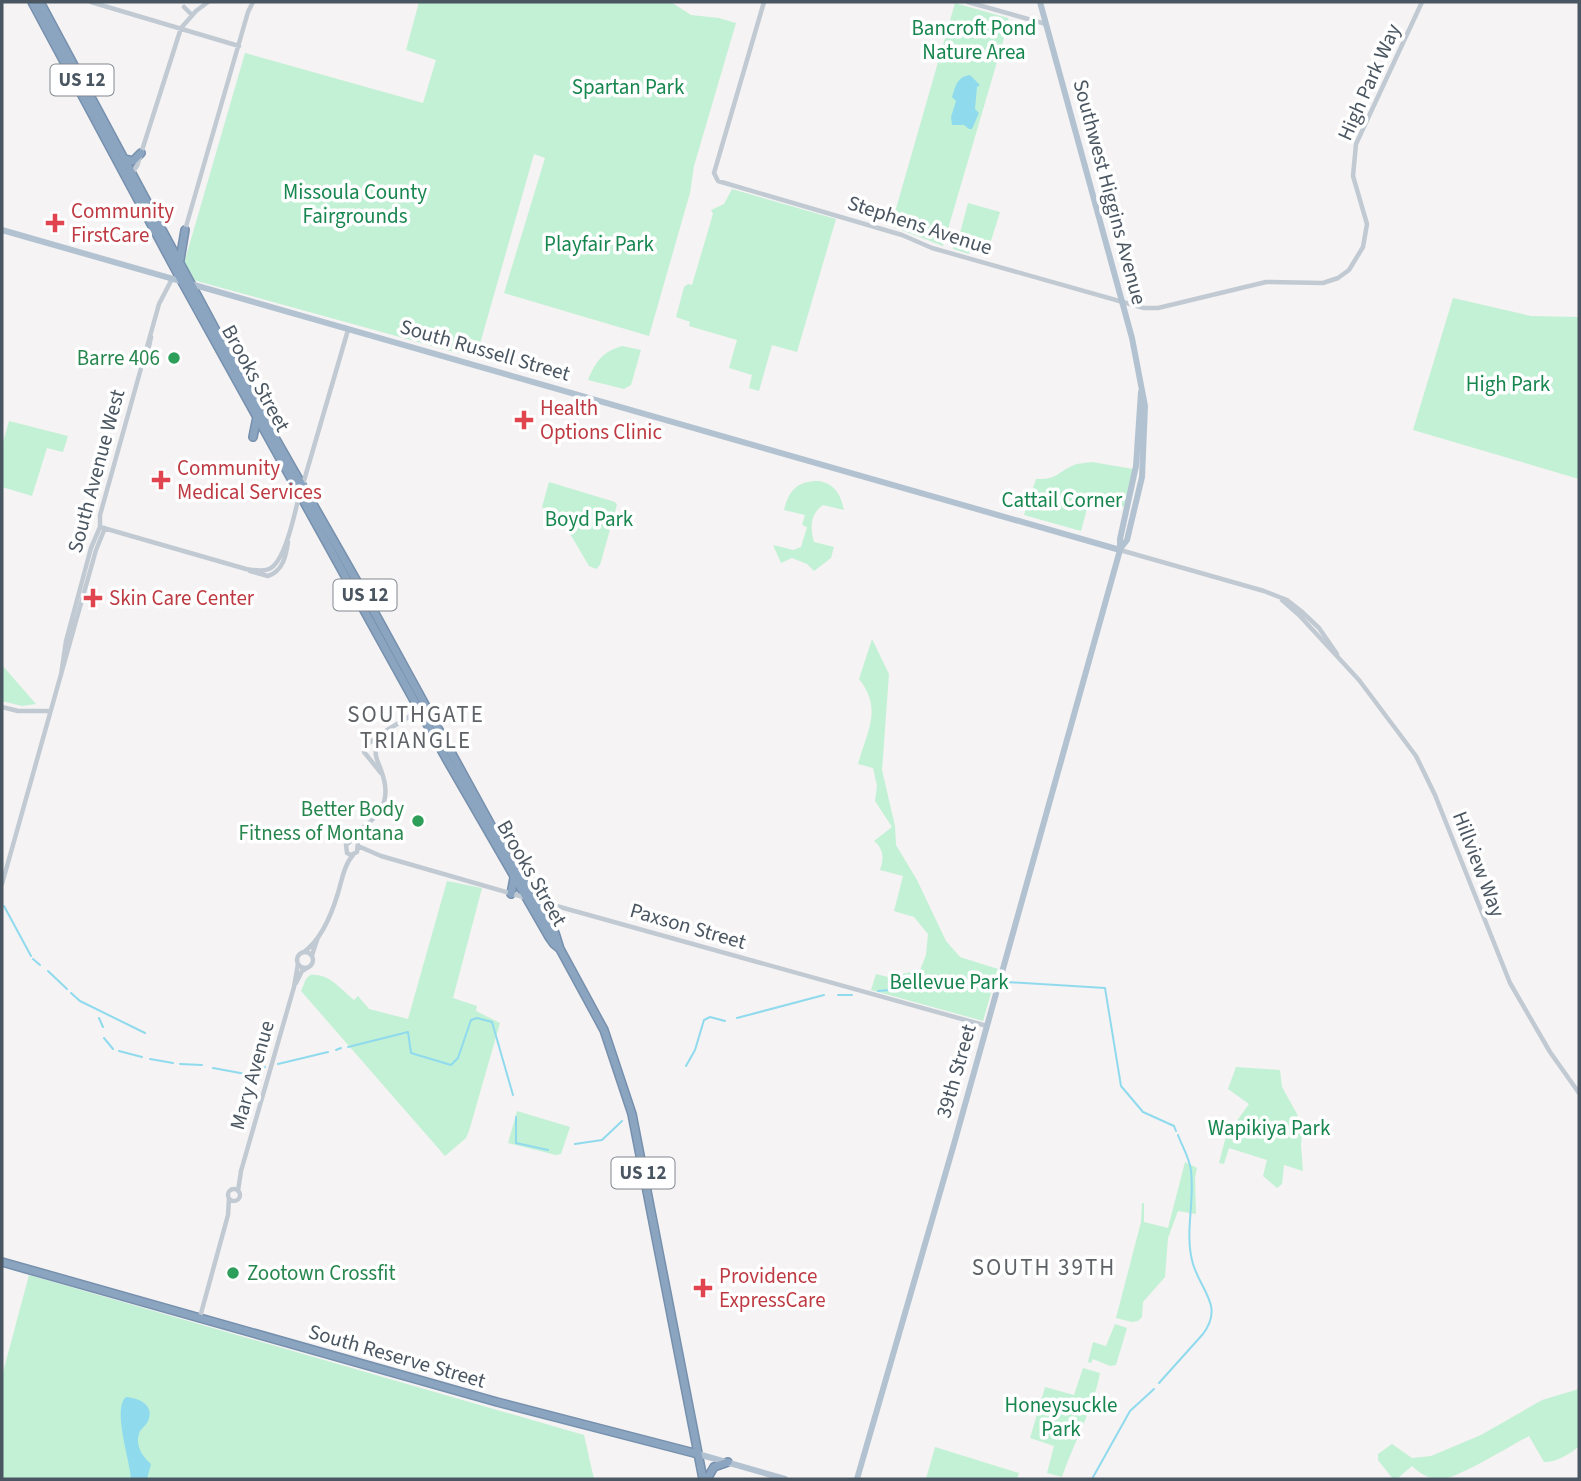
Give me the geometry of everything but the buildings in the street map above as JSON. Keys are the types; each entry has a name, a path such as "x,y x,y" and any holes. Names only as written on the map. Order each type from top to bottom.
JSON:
{"highway":[{"name":"Brooks Street","path":"32,2 177,266 190,283 267,434 301,489"},
{"name":"Brooks Street","path":"40,2 123,158 128,175 171,242 177,266"},
{"path":"52,38 62,44"},
{"path":"82,80 98,87"},
{"path":"123,158 132,161 141,153"},
{"path":"171,242 179,240 185,230"},
{"path":"177,279 185,230"},
{"name":"Brooks Street","path":"177,279 259,415 604,1030 632,1114 705,1479"},
{"path":"267,398 253,437 260,433 267,434"},
{"name":"Brooks Street","path":"423,708 513,875 531,899"},
{"path":"511,894 515,886 513,875"},
{"name":"South Reserve Street","path":"2,1262 497,1402 698,1454"},
{"path":"705,1479 714,1467 727,1462"}],"main road":[{"name":"Southwest Higgins Avenue","path":"1040,2 1134,346 1145,406 1142,477 1127,540 1120,550"},
{"name":"South Russell Street","path":"2,230 1120,550"},
{"name":"Southwest Higgins Avenue","path":"1120,550 1120,539 1135,479 1141,392"},
{"name":"Southwest Higgins Avenue","path":"1139,424 1142,429 1142,477"},
{"name":"39th Street","path":"857,1479 1120,550"},
{"name":"South Reserve Street","path":"698,1454 785,1479"}],"street":[{"path":"91,2 239,46"},
{"path":"128,175 136,168 181,28 208,2"},
{"path":"185,230 253,2"},
{"name":"Stephens Avenue","path":"764,2 714,173 718,181 902,235 932,248 1122,302"},
{"path":"968,2 1046,24"},
{"name":"High Park Way","path":"1122,302 1144,308 1158,308 1258,283 1324,283 1349,270 1360,255 1367,232 1365,212 1353,176 1356,144 1422,2"},
{"path":"184,7 192,15"},
{"name":"South Avenue West","path":"2,884 103,528 102,509 150,332 160,300 177,279"},
{"path":"103,528 246,569 264,570 274,566 289,534 348,330"},
{"path":"149,363 146,360 151,342 150,332"},
{"path":"140,368 138,363 131,359 145,354"},
{"name":"Hillview Way","path":"1120,550 1265,591 1292,603 1319,628 1422,765 1510,983 1549,1052 1579,1093"},
{"path":"2,707 50,711"},
{"path":"382,774 364,748 423,708"},
{"path":"367,755 375,751 388,731"},
{"path":"342,879 354,854 355,844 380,813 386,801 386,783 370,744"},
{"path":"319,934 312,964 307,968 298,964 298,956 319,934 332,912 342,879 346,845 355,844"},
{"name":"Paxson Street","path":"355,844 381,856 511,894 987,1026"},
{"name":"Paxson Street","path":"346,852 381,856"},
{"path":"304,952 312,956"},
{"name":"Mary Avenue","path":"235,1191 294,987 298,964"},
{"name":"Mary Avenue","path":"294,987 302,971 307,968"},
{"path":"199,1318 228,1215 228,1193 235,1191 239,1197 228,1215"},
{"path":"229,1199 236,1201"}],"green space":[{"path":"419,2 671,2 691,15 736,23 694,166 690,193 649,336 504,293 545,158 534,154 476,358 193,280 185,266 185,260 245,53 423,103 436,60 406,50"},
{"name":"Bancroft Pond Nature Area","path":"955,3 1008,18 1009,21 943,246 891,226"},
{"path":"732,189 836,219 797,352 772,345 759,391 749,388 752,375 729,368 737,340 689,326 690,322 676,317 684,287 692,285 713,214 711,210 724,204"},
{"path":"968,203 1000,212 989,247 972,243 969,254 953,249 955,236 960,233"},
{"name":"High Park","path":"1453,298 1531,316 1579,317 1579,479 1413,430"},
{"path":"622,346 641,350 631,385 624,389 588,380 600,358"},
{"path":"9,421 68,436 63,452 47,448 32,496 2,487 2,446"},
{"name":"Cattail Corner","path":"1092,462 1133,469 1125,507 1090,498 1081,531 1024,515 1036,479 1049,478 1074,465"},
{"path":"819,481 836,491 844,510 823,505 813,517 814,542 834,547 831,558 814,571 807,564 792,558 781,563 773,545 793,550 801,547 807,527 802,525 805,515 784,510 788,497 800,485"},
{"name":"Boyd Park","path":"549,482 615,502 617,505 600,565 596,569 589,566 569,532 542,507"},
{"name":"Bellevue Park","path":"872,639 889,674 882,770 895,826 896,845 917,880 946,941 960,957 998,969 983,1021 871,990 876,974 888,977 920,970 926,955 928,934 914,917 894,911 903,876 880,870 882,854 874,841 892,827 875,801 877,786 873,768 858,764 869,731 872,710 866,690 859,679"},
{"path":"2,665 36,704 22,706 2,701"},
{"path":"447,881 482,888 453,998 477,1006 476,1011 500,1023 469,1131 466,1138 445,1156 301,991 310,975 317,975 334,983 354,1000 358,996 369,1009 408,1019"},
{"name":"Wapikiya Park","path":"1236,1067 1280,1070 1282,1087 1297,1114 1302,1130 1303,1171 1284,1165 1282,1184 1277,1188 1263,1176 1267,1160 1229,1148 1224,1164 1219,1163 1226,1136 1249,1104 1228,1089"},
{"path":"517,1111 570,1127 561,1154 508,1143"},
{"path":"1185,1162 1197,1168 1196,1214 1178,1211 1168,1238 1165,1277 1143,1302 1142,1317 1132,1322 1116,1318 1141,1222 1142,1203 1144,1222 1168,1228"},
{"path":"29,1275 584,1435 594,1479 2,1479 2,1376"},
{"name":"Honeysuckle Park","path":"1115,1324 1127,1328 1116,1365 1110,1366 1093,1359 1091,1363 1088,1362 1093,1342 1106,1346"},
{"name":"Honeysuckle Park","path":"1083,1368 1100,1373 1088,1413 1062,1477 1047,1473 1054,1446 1030,1438 1045,1387 1074,1395"},
{"path":"1579,1389 1579,1446 1558,1459 1544,1462 1529,1436 1472,1467 1443,1479 1426,1476 1412,1466 1397,1479 1393,1479 1378,1460 1378,1454 1392,1444 1412,1458 1431,1456 1481,1435 1542,1400"},
{"path":"935,1447 1019,1473 1017,1479 926,1479"}],"water":[{"path":"970,75 980,85 977,87 975,109 979,113 972,129 964,125 952,125 951,117 956,101 952,97 956,85 962,78"},
{"path":"126,1397 141,1401 148,1407 150,1415 138,1438 140,1451 151,1464 147,1479 131,1479 121,1423 122,1403"}],"waterway":[{"path":"4,906 31,956"},
{"path":"33,959 40,965"},
{"path":"48,971 67,989"},
{"path":"878,991 990,982"},
{"path":"1007,982 1105,988 1121,1086 1143,1112 1174,1126 1176,1131"},
{"path":"71,993 80,1001 145,1033"},
{"path":"737,1018 824,995"},
{"path":"838,995 852,995"},
{"path":"686,1066 695,1050 704,1020 710,1017 725,1021"},
{"path":"99,1018 103,1027"},
{"path":"348,1047 408,1032 411,1053 451,1065 458,1058 471,1020 477,1018 492,1022 513,1095"},
{"path":"104,1038 113,1049"},
{"path":"336,1050 341,1048"},
{"path":"119,1051 142,1057"},
{"path":"278,1064 328,1052"},
{"path":"150,1059 173,1063"},
{"path":"180,1064 202,1065"},
{"path":"257,1070 265,1067"},
{"path":"213,1068 251,1075"},
{"path":"516,1117 516,1143 548,1150"},
{"path":"575,1144 602,1140 622,1121"},
{"path":"1159,1383 1203,1334 1211,1315 1209,1299 1190,1252 1191,1171 1178,1135"},
{"path":"1092,1479 1130,1411 1154,1389"}],"place":[{"name":"Community FirstCare","path":"55,223"},
{"name":"Barre 406","path":"174,358"},
{"name":"Health Options Clinic","path":"524,420"},
{"name":"Community Medical Services","path":"161,480"},
{"name":"Skin Care Center","path":"93,598"},
{"name":"Better Body Fitness of Montana","path":"418,821"},
{"name":"Zootown Crossfit","path":"233,1273"},
{"name":"Providence ExpressCare","path":"703,1288"}],"district":[{"name":"SOUTHGATE TRIANGLE","path":"416,727"},
{"name":"SOUTH 39TH","path":"1044,1267"}],"park label":[{"name":"Spartan Park","path":"628,87"},
{"name":"Missoula County Fairgrounds","path":"355,204"},
{"name":"Playfair Park","path":"599,244"}]}
